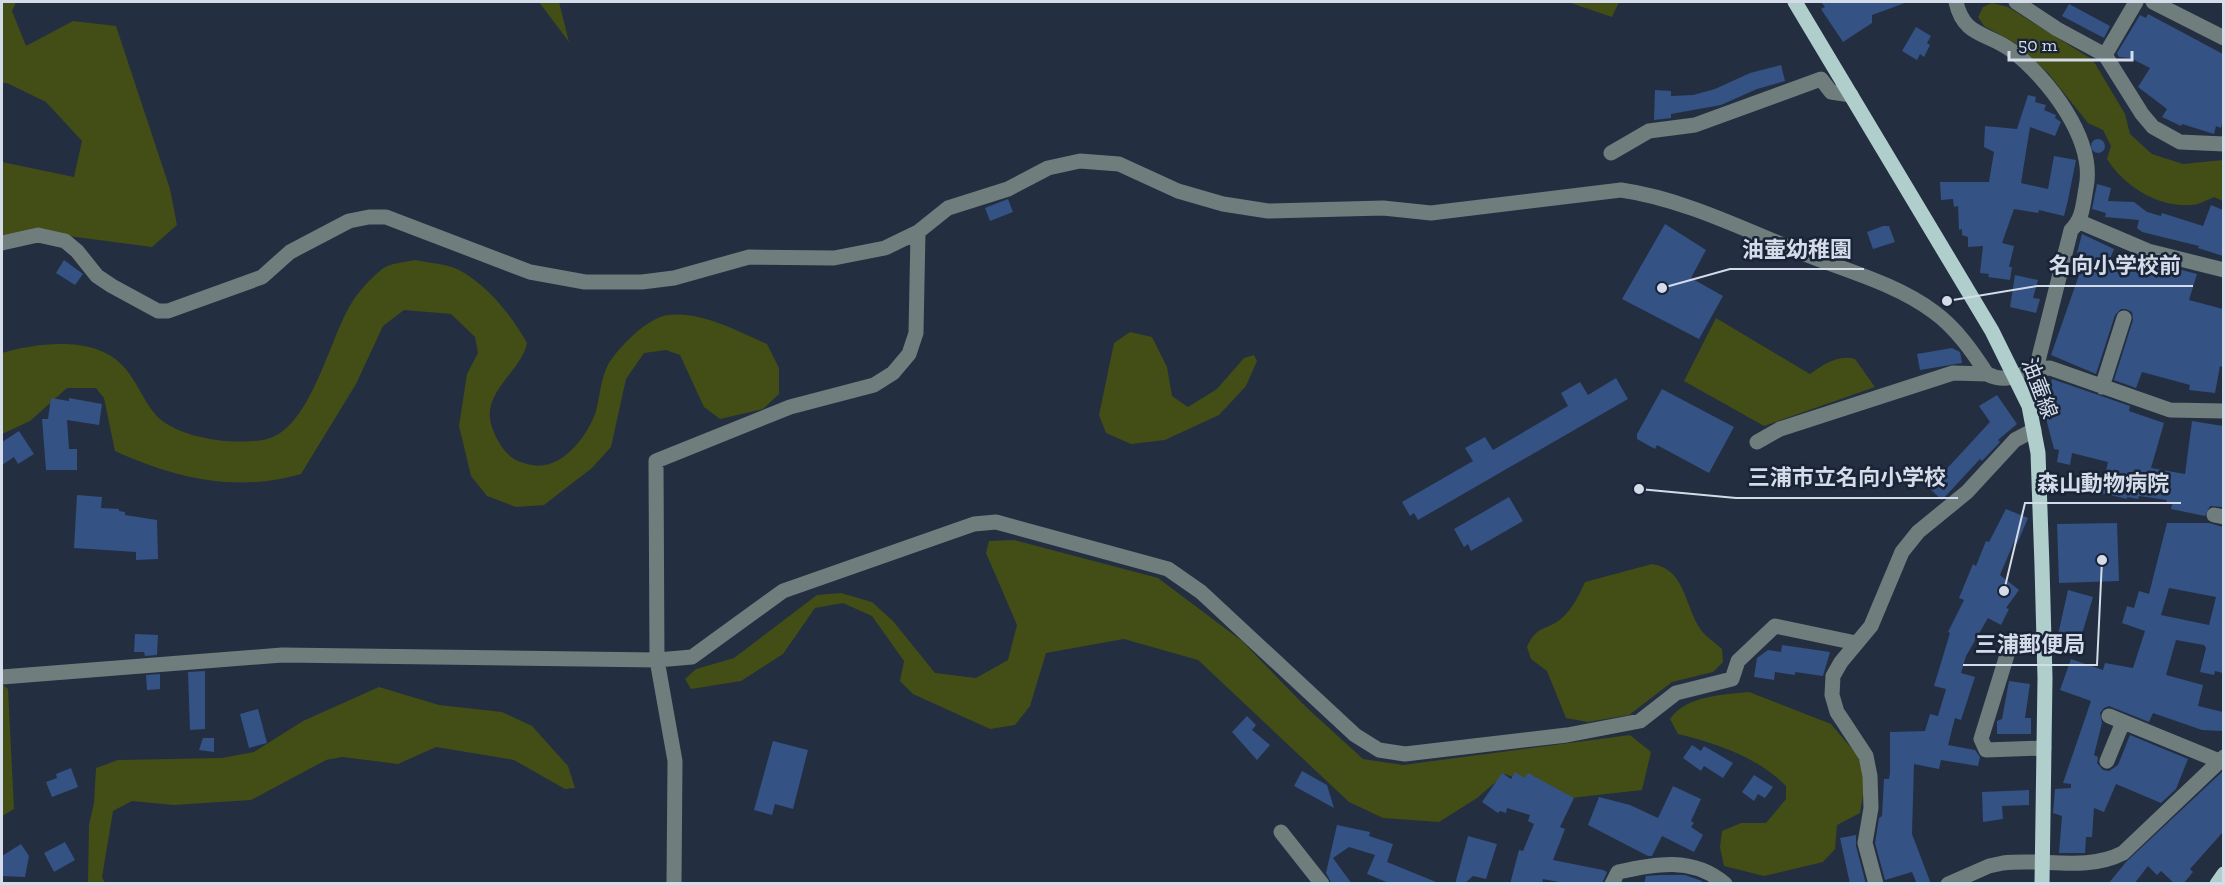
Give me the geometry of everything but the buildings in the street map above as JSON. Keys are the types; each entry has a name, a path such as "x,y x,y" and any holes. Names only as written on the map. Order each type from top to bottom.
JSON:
{"main road":[{"name":"油壷線","path":"1795,2 2016,377 2029,406 2034,430 2042,566 2044,748 2042,884"},
{"path":"2217,884 2223,874"}],"street":[{"path":"1956,2 1961,19 1970,28 2010,49 2061,102 2081,141 2088,166 2079,222 2072,230 2036,369"},
{"path":"2016,2 2056,29 2105,55 2142,114 2153,127 2180,142 2223,144"},
{"path":"2105,55 2136,2"},
{"path":"2153,2 2223,38"},
{"path":"1611,153 1648,130 1695,125 1821,80 1831,92 1851,95"},
{"path":"2,243 38,235 64,241 77,251 97,276 158,311 168,311 262,277 290,252 349,221 369,217 386,217 530,272 585,282 642,282 674,278 749,257 834,258 885,248 918,232 948,208 1008,189 1048,168 1080,161 1119,164 1178,190 1223,204 1268,211 1383,208 1431,213 1496,207 1621,190 1636,192 1701,213 1902,293 1934,312 1954,329 1987,374"},
{"path":"2079,222 2148,251 2223,270"},
{"path":"674,884 675,761 657,660 656,461 790,407 874,385 893,373 909,354 916,333 918,232"},
{"path":"2102,387 2124,318"},
{"path":"1757,442 1780,429 1953,373 1987,374 2003,380 2036,369 2050,368 2170,410 2223,411"},
{"path":"1876,884 1865,843 1871,808 1870,776 1866,756 1837,712 1832,695 1833,676 1871,626 1889,578 1902,552 1913,539 1967,492 2015,440 2034,430"},
{"path":"2,677 282,655 657,660 692,657 783,591 974,524 996,522 1168,569 1202,592 1355,735 1379,750 1405,754 1567,735 1640,721 1676,693 1732,679 1738,661 1774,626 1856,643"},
{"path":"2011,642 1981,739 1986,750 2044,748"},
{"path":"1948,884 1989,866 2020,861 2092,863 2123,853 2221,759 2116,719 2107,761"},
{"path":"1281,832 1322,884"},
{"path":"1612,884 1618,872 1664,862 1692,868 1725,884"}],"green space":[{"path":"2,2 16,2 12,11 26,46 73,21 116,26 170,189 177,225 152,247 68,236 2,236 2,162 74,177 82,141 46,102 7,83 2,83"},
{"path":"539,2 559,2 569,42"},
{"path":"1568,2 1619,2 1612,17"},
{"path":"1992,3 2008,7 2093,60 2125,114 2130,134 2152,154 2183,164 2223,160 2223,201 2214,197 2194,205 2166,203 2143,193 2123,178 2107,159 2111,146 2103,130 2088,123 2048,73 2015,43 1984,26 1978,17 1983,7"},
{"path":"415,260 451,267 481,285 499,303 527,343 520,359 494,396 490,410 491,425 500,444 509,456 521,462 532,465 553,463 572,450 592,421 609,363 627,341 651,321 660,317 681,315 706,319 767,344 779,368 779,394 763,409 720,419 704,407 680,355 666,350 644,353 626,379 611,447 592,468 544,505 516,507 487,496 471,476 459,426 467,374 478,353 475,337 451,314 404,310 383,326 356,384 301,474 277,480 230,482 183,475 137,461 115,451 104,398 96,388 67,388 30,421 2,434 2,353 31,346 64,344 81,345 110,355 127,371 155,414 165,423 177,429 192,435 224,441 267,439 282,431 296,418 318,380 343,319 360,291 384,268 392,264"},
{"path":"1716,318 1810,374 1837,359 1855,359 1875,387 1764,426 1684,381"},
{"path":"1130,332 1152,337 1167,367 1172,396 1188,407 1217,389 1244,358 1254,355 1257,361 1246,386 1219,415 1165,440 1131,444 1106,433 1099,415 1114,343"},
{"path":"1014,540 1158,578 1242,641 1306,707 1363,759 1403,765 1630,735 1651,752 1642,790 1571,798 1505,774 1477,798 1439,822 1383,818 1349,802 1198,660 1124,639 1046,653 1030,706 1015,725 990,729 913,694 900,681 904,661 872,616 843,603 815,608 783,654 741,681 691,689 685,679 696,669 734,658 817,595 841,593 872,602 893,621 935,673 976,678 1008,660 1017,625 986,553 989,541"},
{"path":"1652,564 1663,567 1678,581 1701,630 1722,649 1723,662 1713,672 1672,682 1629,715 1588,722 1566,718 1547,671 1531,659 1527,647 1531,639 1539,631 1566,614 1585,582"},
{"path":"2,684 8,689 14,809 2,816"},
{"path":"379,687 439,705 502,712 532,726 568,766 575,788 565,789 514,760 436,747 398,764 342,757 326,760 251,800 173,805 132,801 113,811 102,877 105,883 88,883 89,825 94,803 96,768 118,760 222,758 254,752 303,721"},
{"path":"1749,692 1831,724 1858,756 1865,782 1860,813 1837,825 1835,849 1823,862 1764,876 1724,866 1720,847 1722,831 1741,823 1766,823 1786,799 1786,786 1763,767 1736,753 1678,734 1670,719 1677,711 1696,701"}],"place":[{"name":"油壷幼稚園","path":"1662,288"},
{"name":"名向小学校前","path":"1947,301"},
{"name":"三浦市立名向小学校","path":"1639,489"},
{"name":"三浦郵便局","path":"2102,560"},
{"name":"森山動物病院","path":"2004,591"}]}
